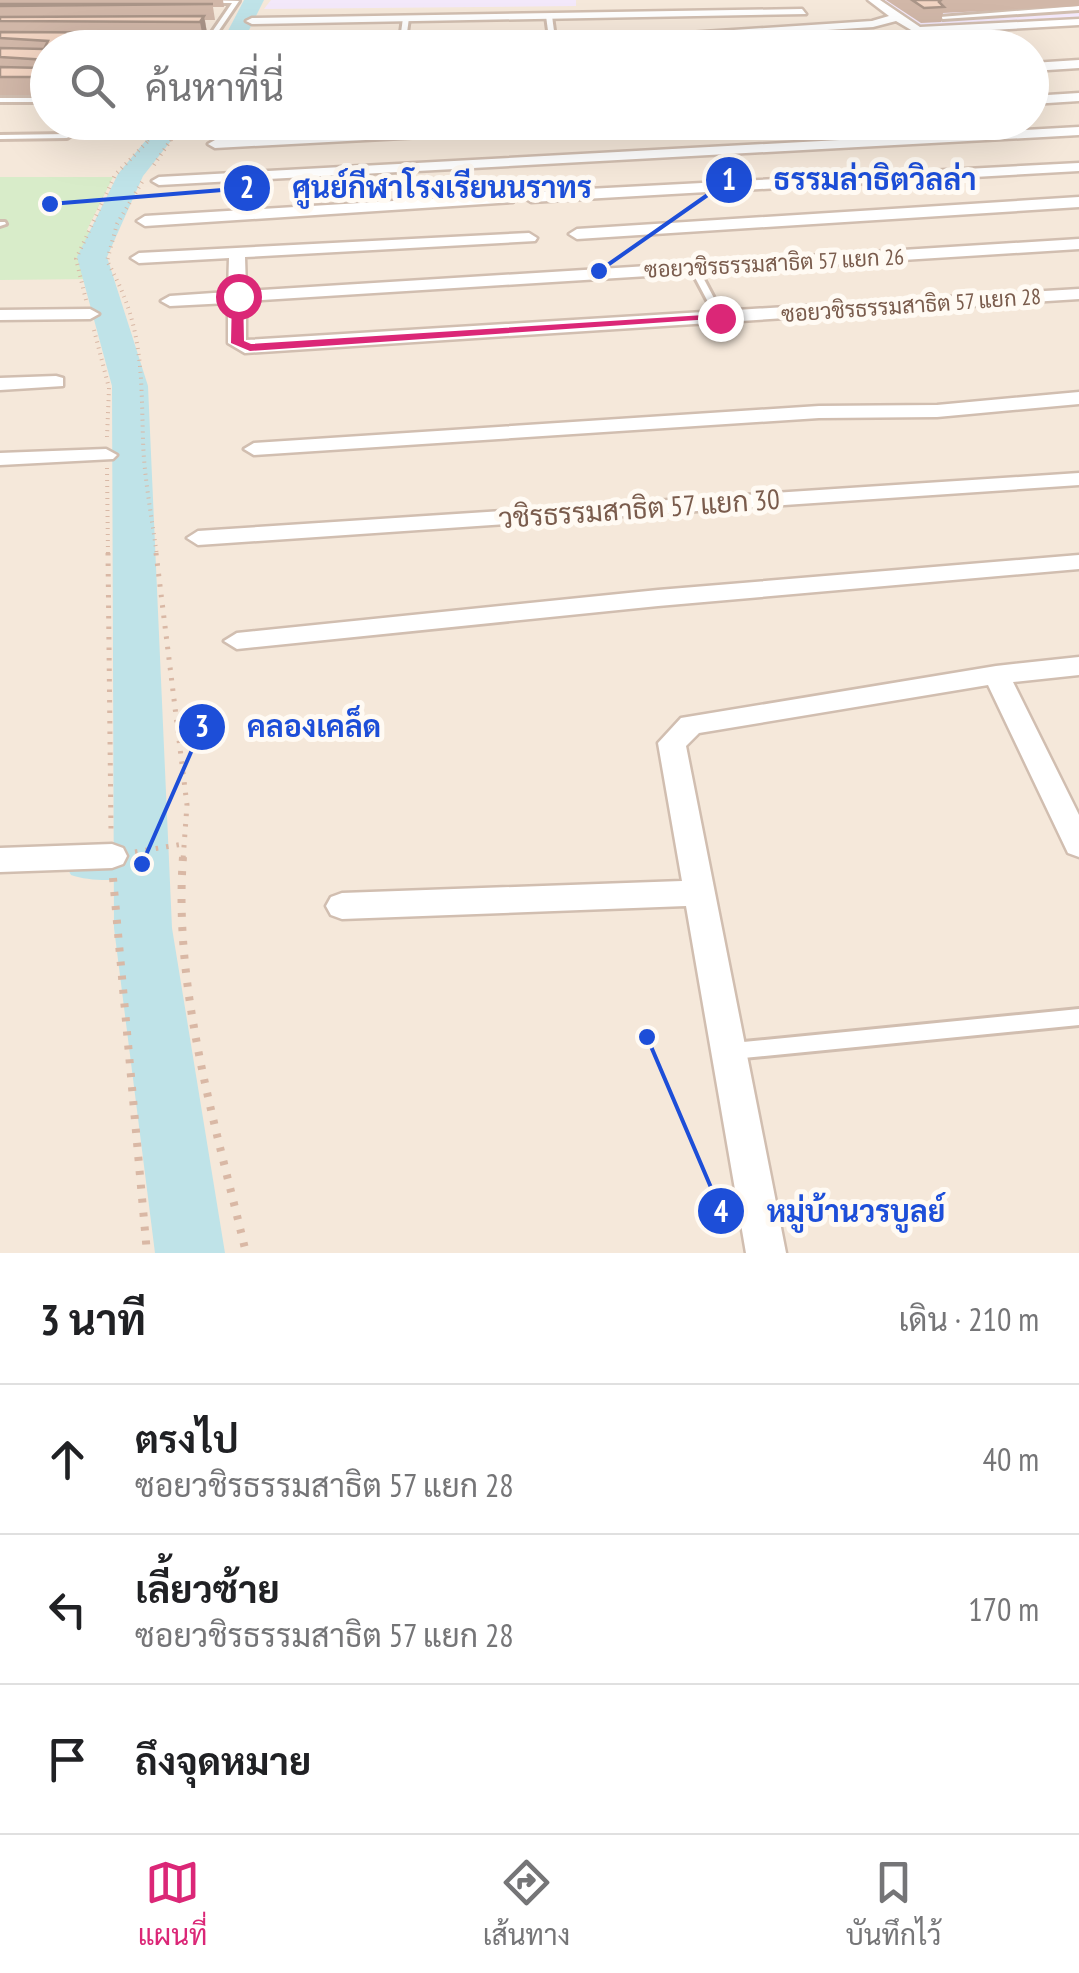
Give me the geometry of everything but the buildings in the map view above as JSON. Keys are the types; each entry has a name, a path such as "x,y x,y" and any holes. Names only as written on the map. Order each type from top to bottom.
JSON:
{"street":[{"path":"873,0 890,15 921,30"},
{"path":"252,20 818,12"},
{"path":"838,12 890,15"},
{"path":"779,30 873,24 890,15"},
{"path":"956,30 1079,22"},
{"path":"1049,38 1079,36"},
{"path":"1049,66 1079,64"},
{"path":"1049,99 1079,98"},
{"path":"1049,133 1079,131"},
{"path":"215,144 290,140"},
{"path":"160,182 917,140"},
{"path":"578,234 802,201 1079,167"},
{"path":"531,197 1079,202"},
{"path":"144,221 508,199"},
{"path":"164,256 170,218"},
{"path":"139,258 529,238"},
{"name":"ซอยวชิรธรรมสาธิต 57 แยก 26","path":"170,301 1079,244"},
{"name":"ซอยวชิรธรรมสาธิต 57 แยก 28","path":"237,251 238,343 250,347 1079,294"},
{"path":"0,314 90,314"},
{"path":"0,384 56,382"},
{"path":"254,449 820,412 937,411 1079,398"},
{"path":"0,459 106,455"},
{"name":"วชิรธรรมสาธิต 57 แยก 30","path":"198,538 1079,479"},
{"path":"237,641 658,598 1079,562"},
{"path":"766,1253 672,743 679,732 691,725 996,675 1079,666"},
{"path":"996,675 1079,844"},
{"path":"0,860 112,856"},
{"path":"342,906 697,893"}],"lane":[{"path":"194,0 236,2 217,28 197,28"},
{"path":"942,17 1079,8"},
{"path":"207,14 226,14"},
{"path":"548,16 551,30"},
{"path":"404,30 406,18"},
{"path":"0,100 30,100"},
{"path":"0,136 30,136"},
{"path":"694,268 720,318"},
{"path":"730,1052 1079,1017"}],"path":[{"path":"147,1253 114,932 106,455 109,388 76,259 116,175 149,140"},
{"path":"171,140 117,224 107,261 129,300 144,380 143,442 187,805 180,900 197,1044 246,1253"},
{"path":"112,856 184,844"}],"shaded area":[{"path":"0,0 1079,0 1079,1253 0,1253"},
{"path":"271,0 576,0 576,6 264,9"},
{"path":"879,0 1079,0 1079,20 922,30"}],"green space":[{"path":"0,177 113,177 87,230 96,237 86,259 93,279 0,280"}],"waterway":[{"path":"238,30 254,0"},
{"path":"159,140 131,174 92,257 130,386 143,928 190,1253"},
{"path":"83,866 142,864"}],"place":[{"name":"ศูนย์กีฬาโรงเรียนนราทร","path":"50,204"},
{"name":"ธรรมล่าธิตวิลล่า","path":"599,271"},
{"name":"คลองเคล็ด","path":"142,864"},
{"name":"หมู่บ้านวรบูลย์","path":"647,1037"}],"route":[{"path":"238,296 238,343 244,347 720,318"}]}
